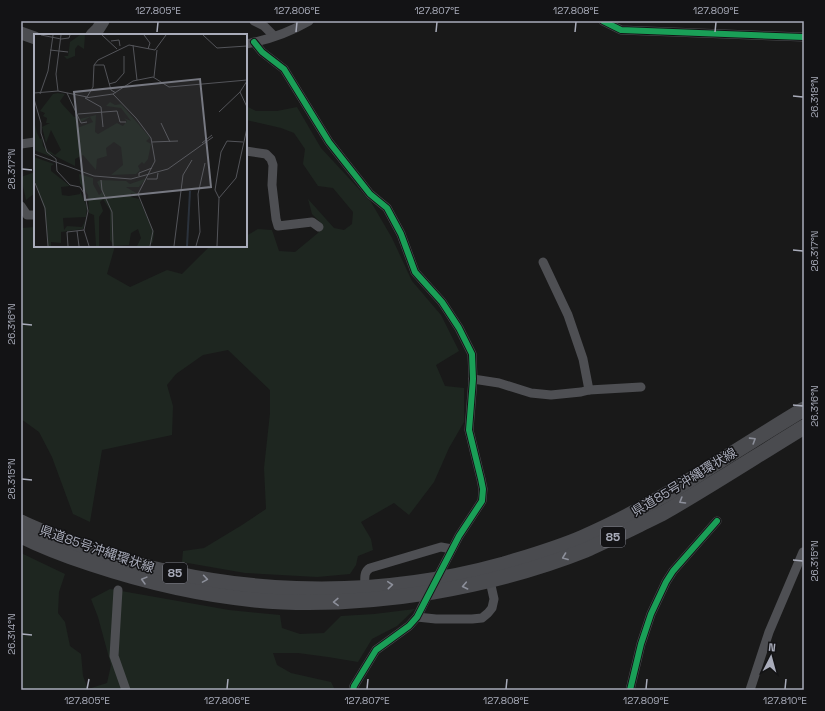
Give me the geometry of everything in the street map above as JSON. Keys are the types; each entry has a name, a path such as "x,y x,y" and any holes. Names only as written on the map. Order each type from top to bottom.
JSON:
{"main road":[{"path":"93,34 103,21"},
{"path":"21,32 34,38"},
{"name":"県道85号沖縄環状線","path":"21,536 72,557 117,573 156,583 237,598 274,601 335,602 410,596 452,589 524,572 586,549 663,513 712,475 804,409"},
{"name":"県道85号沖縄環状線","path":"21,522 118,559 158,570 200,578 281,588 337,589 407,584 450,577 508,562 582,537 601,529 654,501 712,475 804,427"}],"street":[{"path":"254,21 264,26 274,36"},
{"path":"250,43 296,29 309,21"},
{"path":"603,21 621,30 804,37"},
{"path":"250,43 284,69 329,142 370,194 387,208 401,234 414,272 442,302 459,328 472,354 473,379 468,430 481,479 482,500 452,549 416,617 409,626 376,650 352,690"},
{"path":"21,144 34,142"},
{"path":"247,151 266,154 271,159 273,165 272,185 278,226 312,222 319,227"},
{"path":"21,206 27,215 34,215"},
{"path":"544,262 568,315 583,359 589,390"},
{"path":"473,379 499,383 531,393 551,395 589,390 641,387"},
{"path":"630,690 641,644 651,614 666,582 717,521"},
{"path":"365,587 366,570 370,568 441,547 452,549"},
{"path":"750,690 769,632 803,552"},
{"path":"416,617 482,618 492,608 496,579"},
{"path":"118,590 114,656 126,690"}],"shaded area":[{"path":"247,106 256,111 277,111 297,107 321,148 371,202 392,238 412,281 441,315 459,351 436,365 445,386 464,388 464,422 449,448 434,482 409,515 394,503 361,522 371,539 373,550 358,556 356,565 350,574 317,577 245,573 182,562 183,551 204,548 266,509 264,468 270,413 270,390 228,350 203,355 176,374 167,385 173,406 172,435 102,450 90,522 73,514 52,457 39,432 21,419 21,228 34,227 34,247 115,247 107,274 130,287 167,270 182,274 209,247 247,247 247,235 258,229 272,230 279,251 295,252 318,233 323,225 312,214 308,199 334,228 344,230 352,224 353,212 333,188 318,186 303,164 305,149 294,133 281,128 247,120"},
{"path":"34,172 34,194 26,200 21,177"},
{"path":"21,553 65,574 59,592 58,613 65,622 70,646 81,654 83,676 88,689 107,683 111,665 98,617 91,599 110,589 229,610 280,615 282,628 300,634 324,633 341,616 415,609 397,626 372,639 358,662 298,653 273,653 277,665 291,673 331,682 335,690 21,690"}],"cycle path":[{"path":"603,21 621,30 804,37"},
{"path":"254,42 262,52 284,69 329,142 370,194 387,208 401,234 415,272 442,302 459,328 472,354 473,379 469,430 483,489 482,501 459,536 417,617 409,626 376,650 353,690"},
{"path":"630,690 641,644 651,614 666,582 673,571 717,521"}]}
